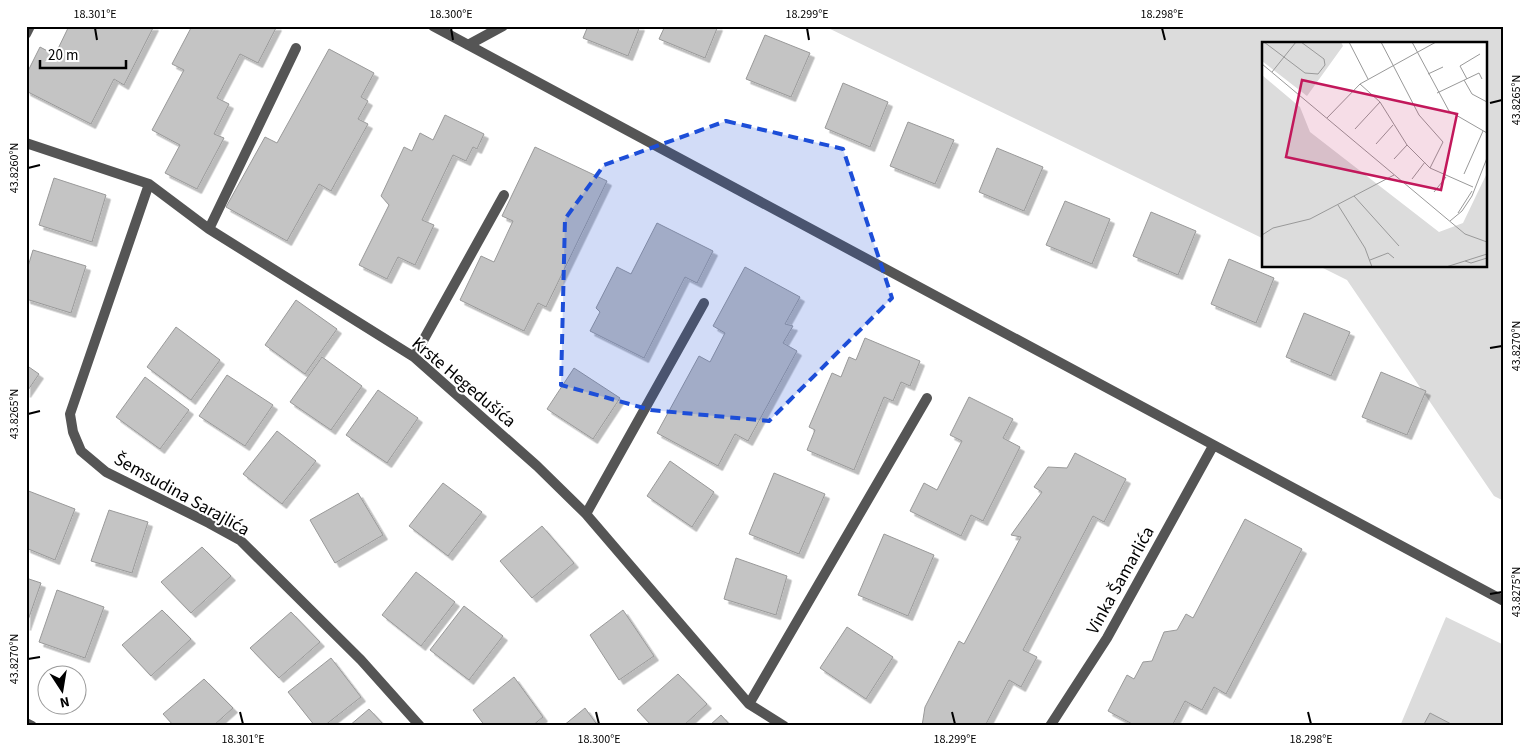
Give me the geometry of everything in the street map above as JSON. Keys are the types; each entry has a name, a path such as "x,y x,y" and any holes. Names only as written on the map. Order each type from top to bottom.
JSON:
{"street":[{"path":"26,34 30,26"},
{"path":"432,26 1213,446 1504,600"},
{"path":"468,45 502,26"},
{"path":"209,229 296,48"},
{"name":"Krste Hegedušića","path":"26,143 149,184 209,229 414,357 537,466 586,514 749,704 784,726"},
{"name":"Šemsudina Sarajlića","path":"149,184 70,414 73,432 82,451 106,472 240,540 361,660 420,726"},
{"path":"414,357 504,195"},
{"path":"586,514 704,303"},
{"path":"749,704 927,398"},
{"name":"Vinka Šamarlića","path":"1050,726 1107,638 1213,446"},
{"path":"26,722 32,726"}],"highlighted area":[{"path":"726,121 843,149 892,298 769,421 651,410 561,385 565,219 604,165"}],"shaded area":[{"path":"824,26 1504,26 1504,501 1494,496 1347,280 1323,268 1488,268 1488,42 1262,42 1262,238"},
{"path":"1446,617 1504,645 1504,726 1400,726"}],"building":[{"path":"69,26 154,26 124,85 114,79 91,124 26,91 26,75 40,47 55,55"},
{"path":"192,26 277,26 258,63 240,54 217,98 229,104 214,134 224,138 197,189 165,173 180,145 152,130 184,70 172,64"},
{"path":"588,26 640,26 628,56 583,38"},
{"path":"665,26 718,26 705,58 659,39"},
{"path":"765,35 810,53 791,97 746,79"},
{"path":"329,49 374,73 361,97 368,101 358,119 368,124 331,191 319,184 287,241 226,207 265,137 277,143"},
{"path":"843,83 888,102 870,147 825,128"},
{"path":"445,115 484,134 477,149 473,147 466,161 453,155 422,220 434,225 415,265 398,257 387,279 359,265 389,205 381,196 404,147 412,151 420,133 433,140"},
{"path":"908,122 954,140 935,184 890,166"},
{"path":"535,147 607,181 546,307 538,303 524,331 460,300 481,256 494,262 513,221 502,216"},
{"path":"997,148 1043,167 1024,211 979,192"},
{"path":"54,178 106,195 92,242 39,225"},
{"path":"1065,201 1110,219 1092,264 1046,245"},
{"path":"1151,212 1196,231 1178,275 1133,256"},
{"path":"657,223 713,251 697,283 685,277 644,358 590,331 600,312 596,308 617,267 631,274"},
{"path":"33,250 86,266 71,313 26,299 26,273"},
{"path":"1229,259 1274,278 1256,323 1211,304"},
{"path":"745,267 800,297 785,324 793,326 783,343 797,351 748,441 735,434 718,466 657,433 699,356 710,362 725,333 713,326"},
{"path":"296,300 337,329 305,374 265,345"},
{"path":"1304,313 1350,332 1331,376 1286,357"},
{"path":"176,327 220,360 191,400 147,367"},
{"path":"865,338 920,361 910,386 901,382 893,401 884,397 854,470 807,450 815,430 809,427 832,373 841,377 849,357 856,360"},
{"path":"322,357 362,386 331,430 290,402"},
{"path":"26,365 39,374 26,393"},
{"path":"574,368 620,398 593,439 547,409"},
{"path":"1381,372 1426,391 1407,435 1362,417"},
{"path":"227,375 273,405 245,446 199,416"},
{"path":"145,377 189,410 160,449 116,417"},
{"path":"378,390 418,418 387,463 346,435"},
{"path":"969,397 1013,419 1003,438 1020,447 983,521 971,515 961,536 910,511 924,483 937,490 962,441 950,435"},
{"path":"277,431 316,461 282,504 243,474"},
{"path":"1075,453 1126,479 1104,522 1093,516 1023,650 1037,657 1021,687 1009,680 985,726 922,726 925,707 959,641 964,644 1021,537 1011,535 1042,492 1034,487 1048,467 1067,468"},
{"path":"670,461 714,492 692,527 647,496"},
{"path":"774,473 825,494 799,554 749,534"},
{"path":"443,483 482,512 448,556 409,526"},
{"path":"26,490 75,509 55,560 26,548"},
{"path":"358,493 383,535 335,563 310,520"},
{"path":"109,510 148,522 132,573 91,561"},
{"path":"1245,519 1302,549 1226,694 1214,687 1202,710 1185,701 1172,726 1136,726 1108,711 1127,675 1134,679 1143,662 1152,661 1164,632 1177,630 1186,614 1193,618"},
{"path":"542,526 574,563 532,598 500,561"},
{"path":"884,534 934,555 908,616 858,595"},
{"path":"202,547 231,576 191,613 161,582"},
{"path":"736,558 787,576 776,615 724,599"},
{"path":"416,572 455,602 421,646 382,615"},
{"path":"26,578 41,583 26,626"},
{"path":"57,590 104,607 85,658 39,642"},
{"path":"464,606 503,636 469,680 430,650"},
{"path":"162,610 191,639 151,676 122,645"},
{"path":"623,610 654,656 619,680 590,635"},
{"path":"291,612 320,642 279,678 250,648"},
{"path":"847,627 893,657 866,699 820,668"},
{"path":"331,658 361,697 324,726 315,726 288,692"},
{"path":"678,674 707,704 683,726 652,726 637,710"},
{"path":"514,677 543,717 532,726 485,726 473,710"},
{"path":"204,679 233,708 213,726 174,726 163,714"},
{"path":"585,708 598,726 563,726"},
{"path":"369,709 385,726 349,726"},
{"path":"1430,713 1455,726 1423,726"},
{"path":"721,715 731,726 709,726"}]}
